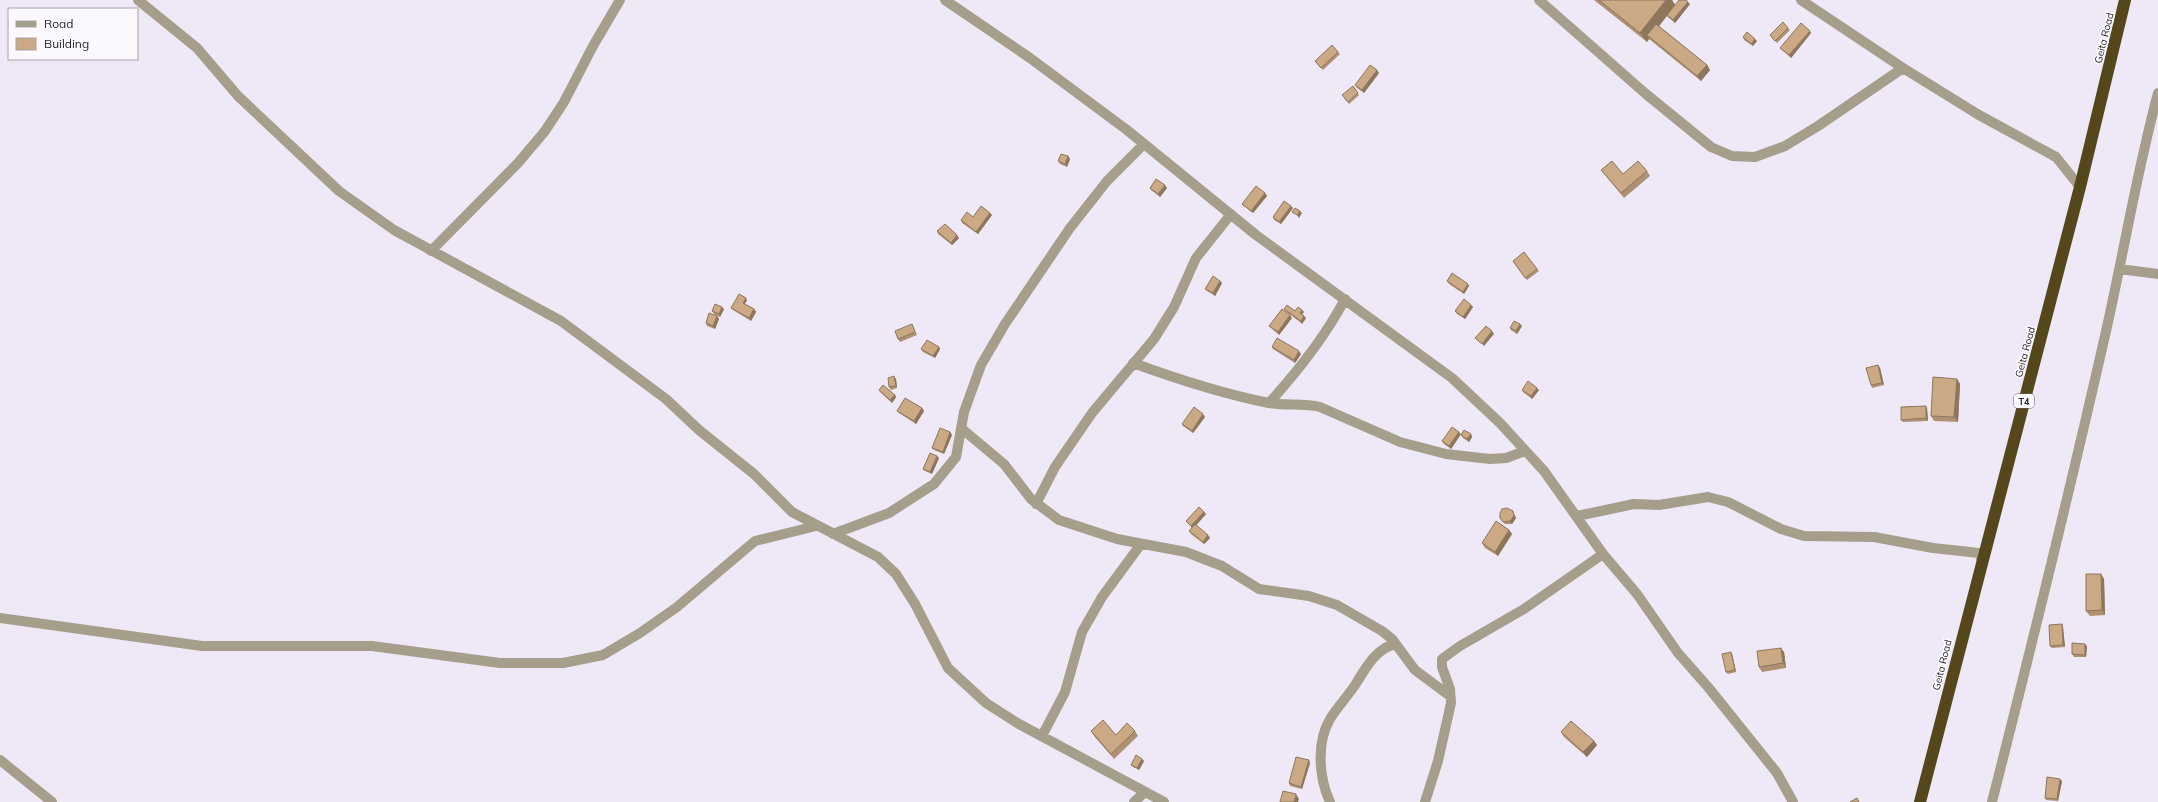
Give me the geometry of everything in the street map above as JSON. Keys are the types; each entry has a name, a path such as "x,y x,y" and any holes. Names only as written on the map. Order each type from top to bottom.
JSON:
{"highway":[{"name":"Geita Road","path":"1920,802 2080,187 2126,0"}],"street":[{"path":"138,0 197,48 238,96 339,191 394,230 561,321 666,399 699,430 754,474 792,512 878,558 896,574 915,604 948,668 962,683 986,703 1042,736 1164,802"},
{"path":"431,251 518,163 545,131 564,102 593,46 620,0"},
{"path":"945,0 1030,58 1144,144 1256,235 1452,378 1500,423 1544,471 1603,554 1637,594 1678,654 1708,687 1777,773 1793,802"},
{"path":"1539,0 1605,59 1706,142 1732,156 1755,157 1785,146 1818,126 1903,68"},
{"path":"1801,0 1903,68 1978,115 2056,157 2080,187"},
{"path":"1992,802 2060,531 2120,269 2144,147 2158,93"},
{"path":"833,534 889,513 934,484 956,456 964,412 981,365 1005,324 1070,228 1108,181 1144,144"},
{"path":"1036,504 1055,467 1092,413 1165,322 1196,258 1231,214"},
{"path":"2120,269 2158,274"},
{"path":"1269,403 1315,348 1345,299"},
{"path":"1133,363 1194,384 1269,403 1308,404 1320,407 1400,442 1446,454 1490,459 1506,458 1525,451"},
{"path":"961,428 1004,464 1036,504 1059,520 1117,539 1186,552 1222,566 1259,589 1309,596 1337,605 1382,631 1395,644 1415,670 1450,696"},
{"path":"1577,516 1634,504 1659,505 1708,498 1728,502 1781,529 1804,536 1874,537 1932,548 1979,553 1982,561"},
{"path":"0,618 202,646 372,646 500,663 563,663 603,655 640,633 677,607 755,541 816,526"},
{"path":"1042,736 1065,692 1082,632 1111,583 1141,544"},
{"path":"1425,802 1448,720 1450,696 1442,667 1442,659 1460,646 1524,609 1603,554"},
{"path":"1330,802 1325,791 1320,762 1320,750 1329,721 1370,662 1383,650 1395,644"},
{"path":"0,760 52,802"},
{"path":"1134,802 1145,792"}],"building":[{"path":"1599,0 1666,0 1640,33"},
{"path":"1679,0 1686,0 1688,2 1673,20 1667,15"},
{"path":"1783,22 1788,28 1775,41 1770,35"},
{"path":"1801,23 1810,31 1789,55 1780,48"},
{"path":"1656,24 1707,65 1697,76 1647,35"},
{"path":"1747,32 1755,39 1751,44 1743,37"},
{"path":"1332,45 1338,52 1321,68 1315,61"},
{"path":"1370,65 1377,70 1362,90 1355,85"},
{"path":"1353,86 1358,93 1348,102 1342,95"},
{"path":"1061,154 1068,156 1065,164 1058,161"},
{"path":"1612,161 1623,174 1638,161 1647,171 1621,193 1601,170"},
{"path":"1156,179 1165,185 1158,194 1150,188"},
{"path":"1256,186 1265,193 1251,211 1242,204"},
{"path":"1284,201 1291,206 1279,222 1273,217"},
{"path":"981,206 990,213 976,232 961,220 967,212 973,217"},
{"path":"1295,208 1300,211 1297,215 1292,212"},
{"path":"945,224 957,235 951,243 937,231"},
{"path":"1524,252 1537,269 1525,278 1513,261"},
{"path":"1452,273 1468,284 1463,292 1447,281"},
{"path":"1213,276 1220,281 1213,293 1205,289"},
{"path":"739,294 746,298 743,303 754,309 749,318 731,308"},
{"path":"1464,299 1471,305 1463,317 1455,311"},
{"path":"715,304 722,307 719,314 712,311"},
{"path":"1287,305 1295,311 1298,307 1302,310 1300,313 1304,316 1301,321 1284,309"},
{"path":"1282,309 1290,315 1278,332 1269,326"},
{"path":"709,313 717,316 713,326 706,323"},
{"path":"1514,321 1520,324 1516,331 1510,328"},
{"path":"912,324 915,332 898,339 895,331"},
{"path":"1486,326 1492,331 1482,344 1475,338"},
{"path":"1277,338 1299,351 1294,360 1272,347"},
{"path":"927,340 939,347 933,356 921,349"},
{"path":"1878,365 1882,383 1871,385 1866,368"},
{"path":"894,376 896,386 889,387 888,378"},
{"path":"1933,377 1957,379 1954,417 1931,416"},
{"path":"1528,381 1537,388 1531,396 1522,390"},
{"path":"883,385 895,395 890,400 879,390"},
{"path":"905,398 922,408 914,421 897,411"},
{"path":"1926,406 1926,418 1901,420 1901,407"},
{"path":"1194,407 1203,414 1192,431 1182,424"},
{"path":"1452,427 1459,432 1449,446 1442,441"},
{"path":"940,428 950,432 943,452 932,448"},
{"path":"1464,430 1471,434 1467,439 1461,435"},
{"path":"930,453 937,456 930,472 923,469"},
{"path":"1199,507 1204,512 1191,526 1186,521"},
{"path":"1507,508 1513,511 1514,516 1510,521 1503,522 1500,518 1500,513 1502,509"},
{"path":"1496,521 1509,530 1495,552 1482,543"},
{"path":"1195,524 1208,535 1203,542 1189,531"},
{"path":"2086,574 2101,574 2102,610 2086,611"},
{"path":"2062,624 2063,645 2050,646 2049,625"},
{"path":"2072,643 2085,644 2085,655 2072,654"},
{"path":"1781,648 1783,663 1759,667 1757,651"},
{"path":"1731,652 1735,670 1726,672 1722,654"},
{"path":"1103,720 1116,735 1127,723 1135,731 1111,754 1091,731"},
{"path":"1571,721 1594,741 1583,752 1561,732"},
{"path":"1136,755 1142,759 1137,768 1131,765"},
{"path":"1296,757 1309,760 1301,787 1289,783"},
{"path":"2047,777 2060,779 2057,799 2045,798"},
{"path":"1283,791 1296,794 1294,802 1280,802"},
{"path":"1857,798 1859,802 1850,802"}]}
